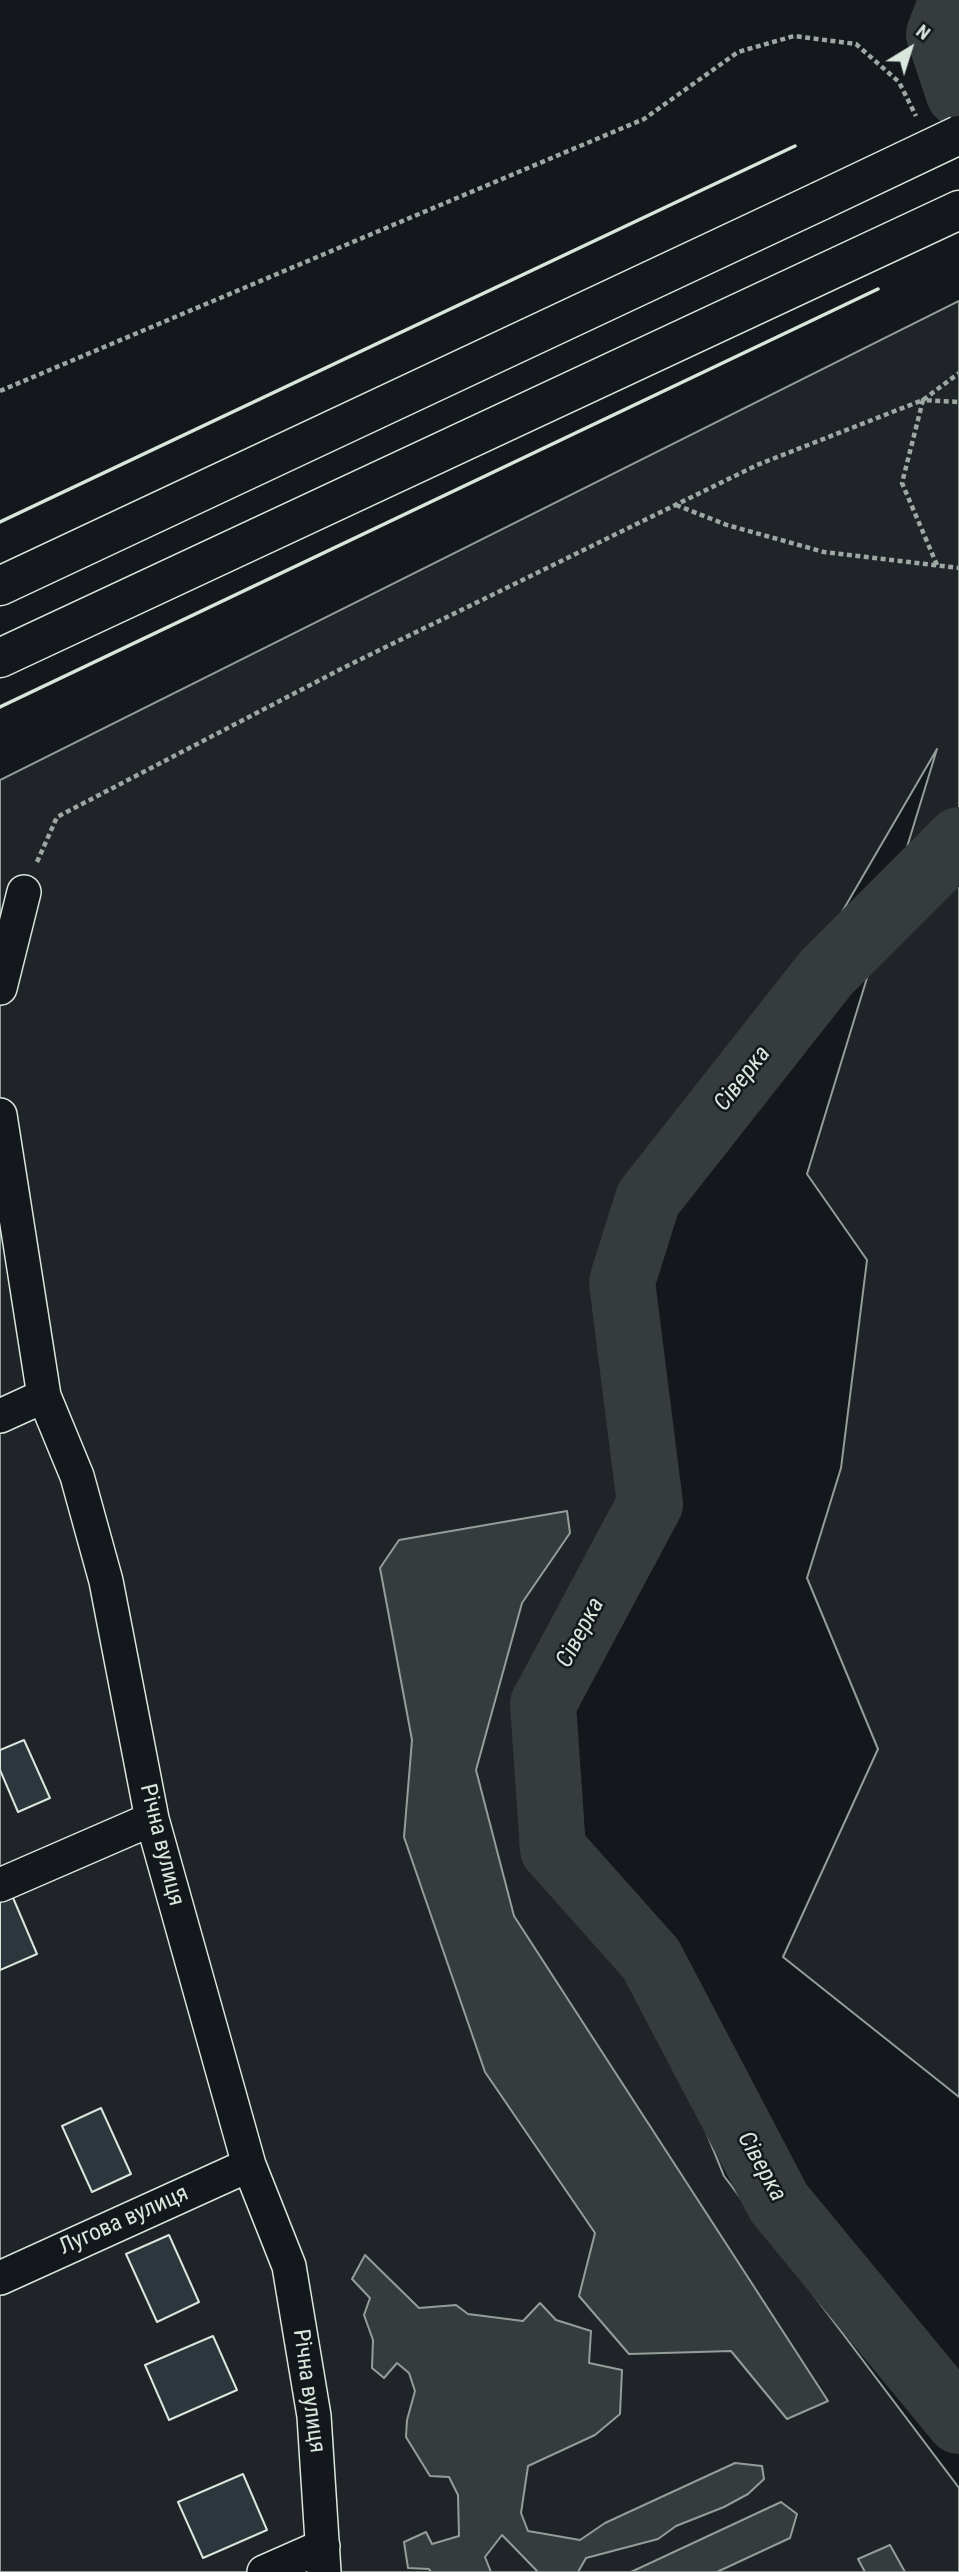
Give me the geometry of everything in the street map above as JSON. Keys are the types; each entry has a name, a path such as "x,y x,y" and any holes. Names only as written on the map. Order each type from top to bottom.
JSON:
{"highway":[{"path":"0,586 959,135"},
{"path":"0,658 959,210"}],"street":[{"path":"0,988 24,892"},
{"name":"Річна вулиця","path":"0,1115 44,1396 78,1476 106,1581 152,1819 249,2165 289,2266 314,2416 323,2559"},
{"path":"0,1416 44,1396"},
{"path":"0,1885 152,1819"},
{"name":"Лугова вулиця","path":"0,2278 249,2165"},
{"path":"264,2572 323,2559"}],"path":[{"path":"0,391 644,119 738,52 794,36 856,44 899,82 917,119"},
{"path":"24,892 57,817 341,669 757,465 923,400 959,373"},
{"path":"923,400 959,402"},
{"path":"923,400 902,483 937,566"},
{"path":"676,505 727,525 824,552 959,568"}],"shaded area":[{"path":"959,301 959,2097 783,1957 878,1749 807,1578 841,1468 867,1260 807,1174 937,749 842,912 649,1160 604,1274 621,1494 520,1705 521,1850 659,2016 724,2176 959,2488 959,2572 0,2572 0,780"},
{"path":"567,1511 570,1533 522,1603 476,1770 514,1916 828,2401 787,2419 731,2351 629,2354 579,2296 595,2233 485,2072 404,1837 412,1740 380,1568 399,1540"},
{"path":"365,2255 419,2308 456,2305 468,2314 523,2321 540,2303 556,2320 591,2331 589,2363 622,2370 620,2414 595,2435 528,2466 521,2513 528,2531 580,2540 605,2523 735,2463 762,2466 764,2479 748,2494 724,2507 676,2526 658,2539 586,2558 578,2572 538,2572 502,2535 485,2557 491,2572 431,2572 429,2569 408,2568 404,2542 426,2532 432,2544 459,2536 458,2495 449,2477 430,2476 406,2437 407,2420 415,2391 409,2373 397,2363 384,2378 372,2368 373,2340 364,2315 370,2298 352,2279"},
{"path":"781,2502 797,2514 790,2538 717,2572 631,2572"},
{"path":"890,2545 905,2572 865,2572 858,2559"}],"building":[{"path":"24,1740 50,1798 18,1812 0,1770 0,1750"},
{"path":"8,1886 37,1954 0,1970 0,1889"},
{"path":"101,2108 131,2174 92,2192 62,2126"},
{"path":"169,2235 199,2302 157,2322 126,2254"},
{"path":"213,2336 237,2390 169,2420 145,2365"},
{"path":"243,2474 267,2530 203,2558 178,2502"}],"waterway":[{"name":"Сіверка","path":"952,0 939,34 959,94"},
{"name":"Сіверка","path":"959,840 826,973 648,1199 622,1282 650,1504 543,1704 553,1849 651,1959 779,2203 959,2421"}],"wall":[{"path":"0,522 795,146"},
{"path":"0,707 878,289"}]}
